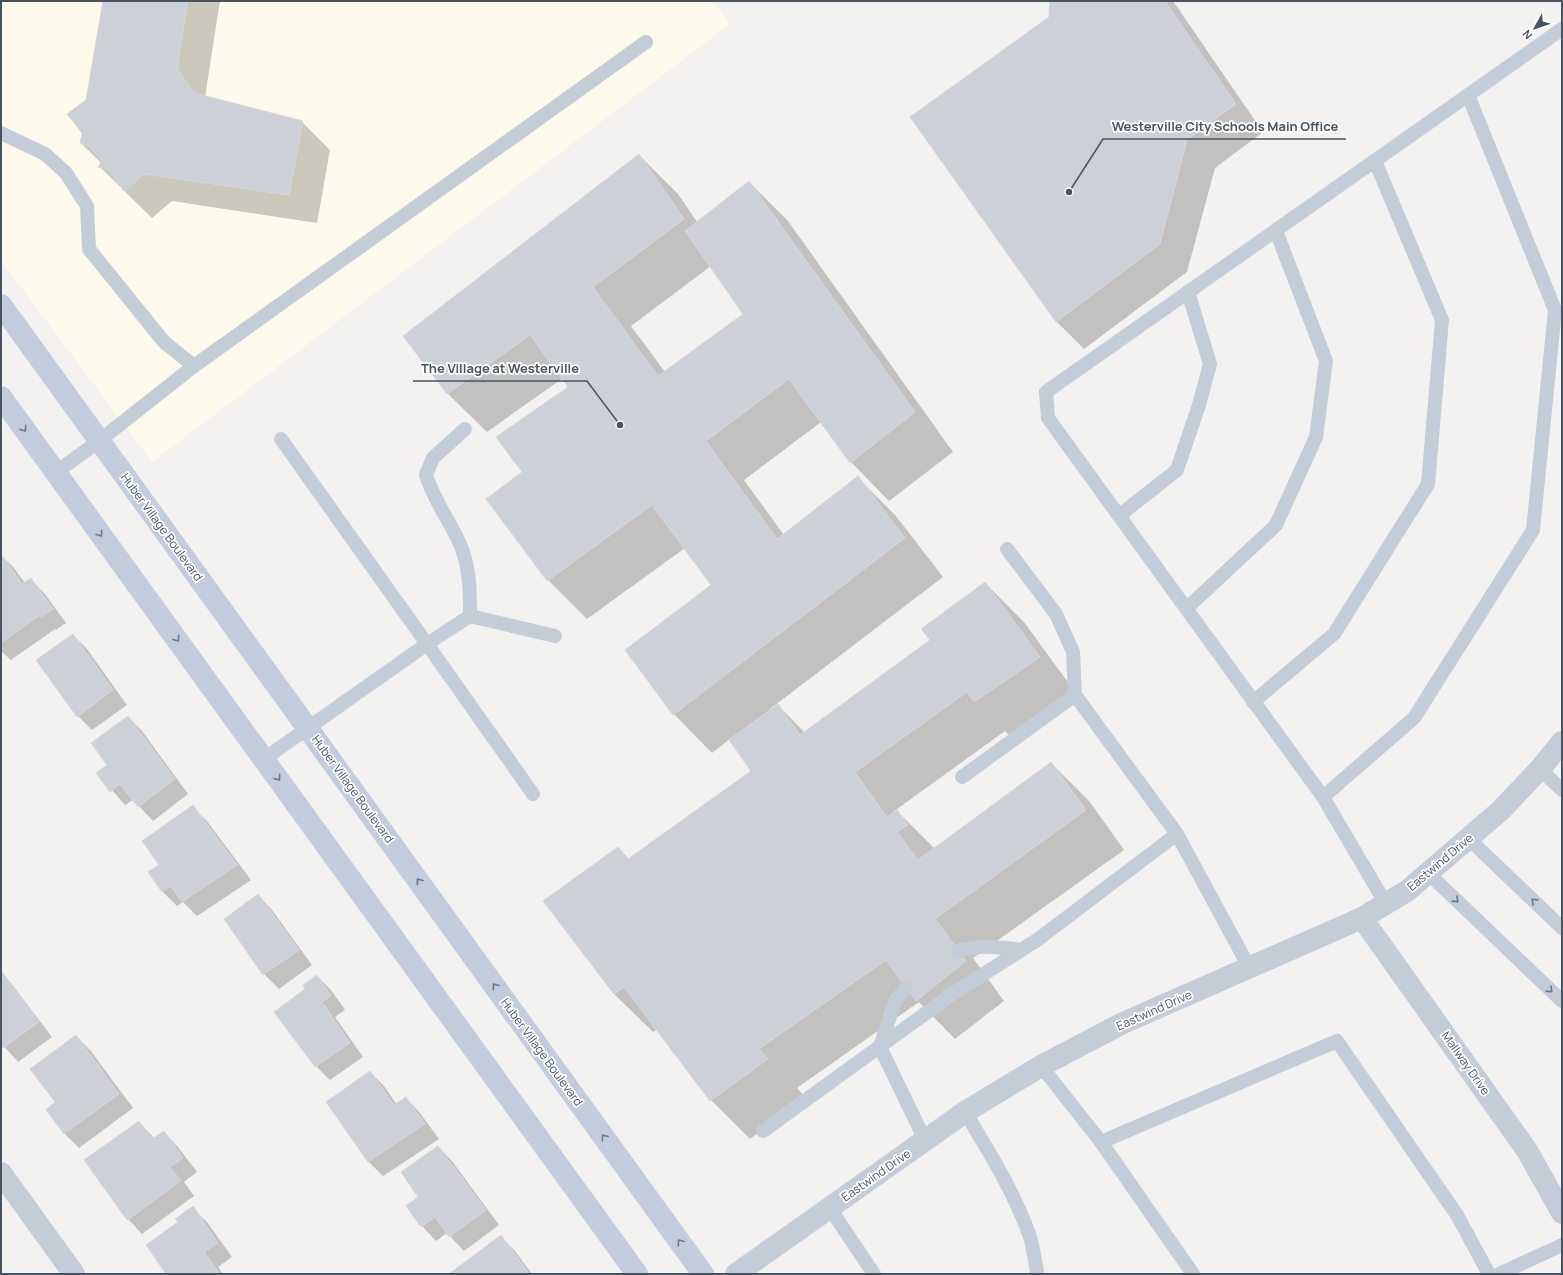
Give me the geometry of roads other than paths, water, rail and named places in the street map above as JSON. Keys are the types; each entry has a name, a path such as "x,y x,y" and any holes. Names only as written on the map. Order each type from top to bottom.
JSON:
{"street":[{"name":"Huber Village Boulevard","path":"1,305 703,1274"},
{"path":"1,397 637,1274"},
{"name":"Eastwind Drive","path":"736,1274 828,1207 965,1112 1041,1066 1123,1023 1215,984 1249,967 1362,918 1407,891 1500,811 1540,769 1562,742"},
{"name":"Mallway Drive","path":"1362,918 1528,1152 1562,1214"},
{"path":"1,1173 74,1274"}],"lane":[{"path":"1386,904 1323,797 1120,515 1048,418 1046,392 1562,29"},
{"path":"55,473 99,441 194,366 646,42"},
{"path":"1323,797 1414,718 1533,530 1555,310 1468,95"},
{"path":"1,133 45,154 66,173 87,206 89,249 164,342 194,366"},
{"path":"1254,702 1334,634 1428,484 1442,320 1375,161"},
{"path":"1187,608 1276,525 1316,437 1326,361 1276,231"},
{"path":"1120,515 1177,470 1199,405 1210,364 1188,292"},
{"path":"465,429 433,458 426,474 431,492 461,548 470,581 470,616"},
{"path":"281,439 533,794"},
{"path":"1007,549 1056,614 1073,652 1075,695 1177,834 1249,967"},
{"path":"264,759 427,644 470,616 555,636"},
{"path":"962,777 1075,695"},
{"path":"1540,769 1562,790"},
{"path":"763,1131 951,995 1037,940 1177,834"},
{"path":"1469,839 1562,928"},
{"path":"1428,873 1562,1001"},
{"path":"958,951 974,946 994,946 1022,950"},
{"path":"906,988 895,1001 880,1047 925,1140"},
{"path":"1101,1142 1337,1041 1457,1215 1489,1274"},
{"path":"1041,1066 1101,1142 1193,1274"},
{"path":"965,1112 1002,1173 1014,1198 1029,1235 1037,1270 1036,1274"},
{"path":"828,1207 874,1274"},
{"path":"1499,1274 1562,1245"}],"place":[{"name":"Westerville City Schools Main Office","path":"1069,192"},
{"name":"The Village at Westerville","path":"620,425"}]}
